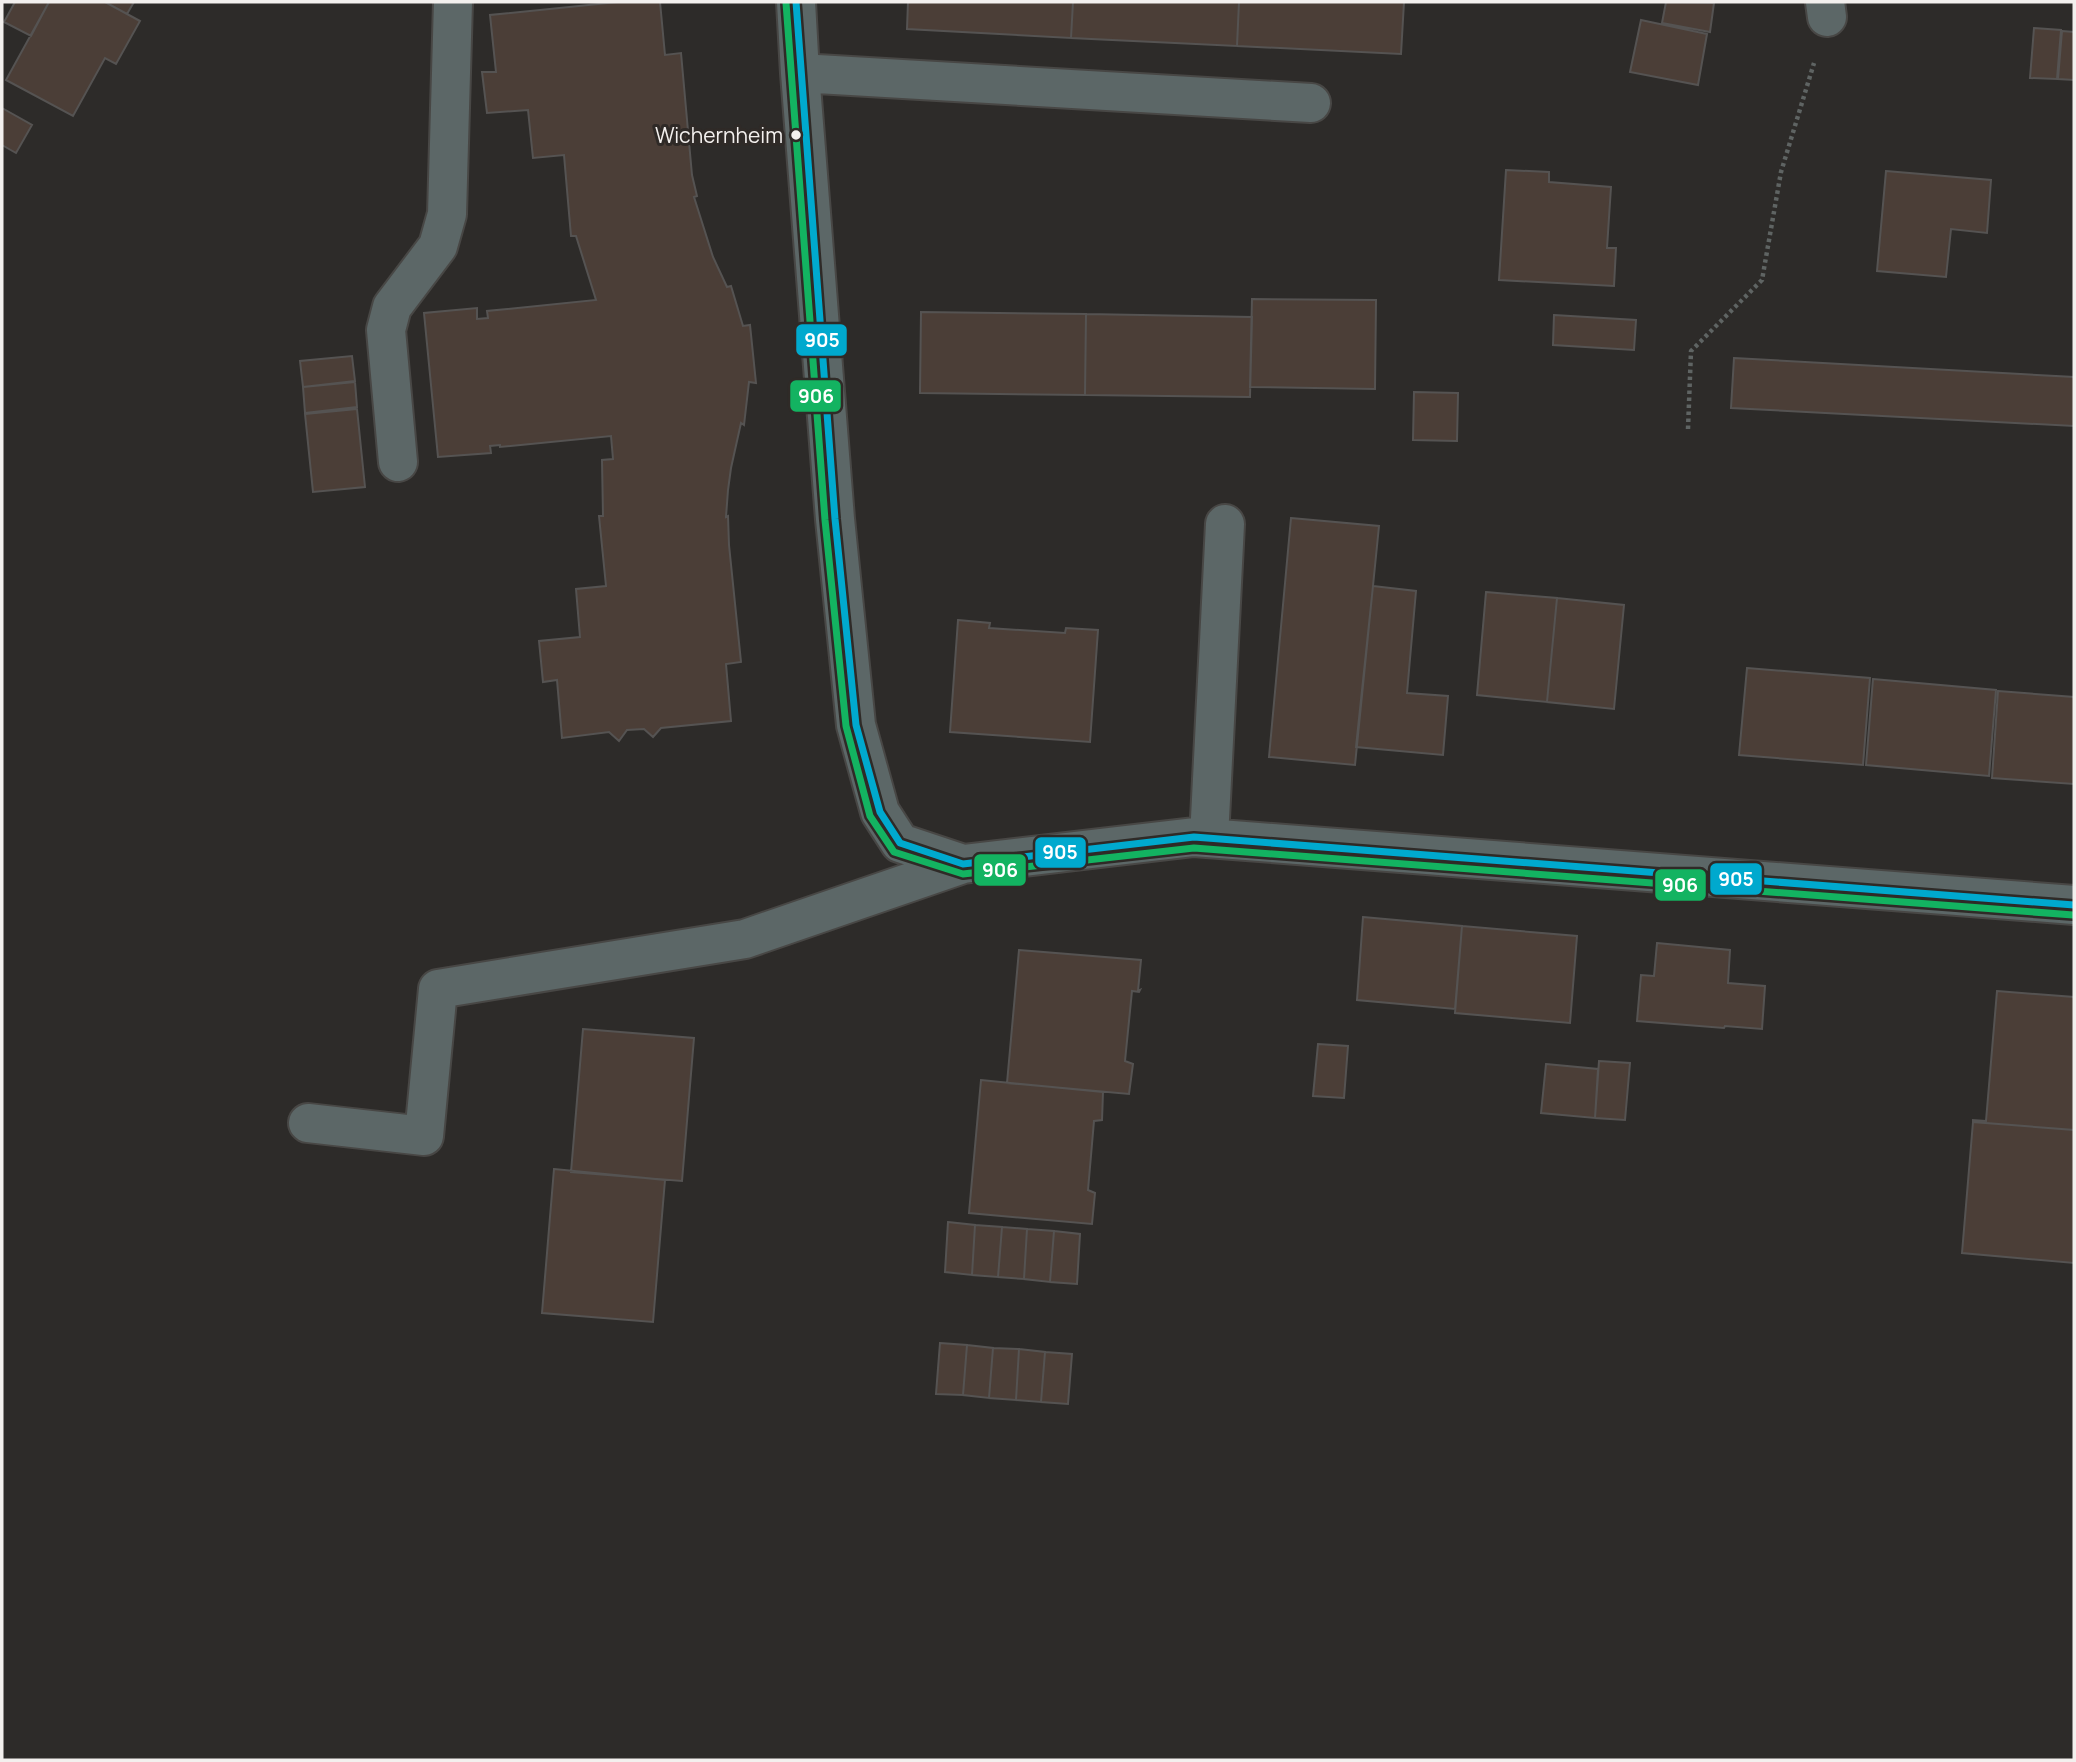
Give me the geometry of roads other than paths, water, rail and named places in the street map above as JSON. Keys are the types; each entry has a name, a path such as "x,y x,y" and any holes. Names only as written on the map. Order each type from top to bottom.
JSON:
{"street":[{"path":"398,462 386,330 392,307 438,246 447,214 453,2"},
{"path":"796,2 833,495 856,725 880,812 900,843 963,864"},
{"path":"800,73 1311,103"},
{"path":"1209,838 1225,524"},
{"path":"308,1123 424,1136 438,989 745,939 963,864 1194,837 2074,905"}],"place":[{"name":"Wichernheim","path":"796,135"}]}
